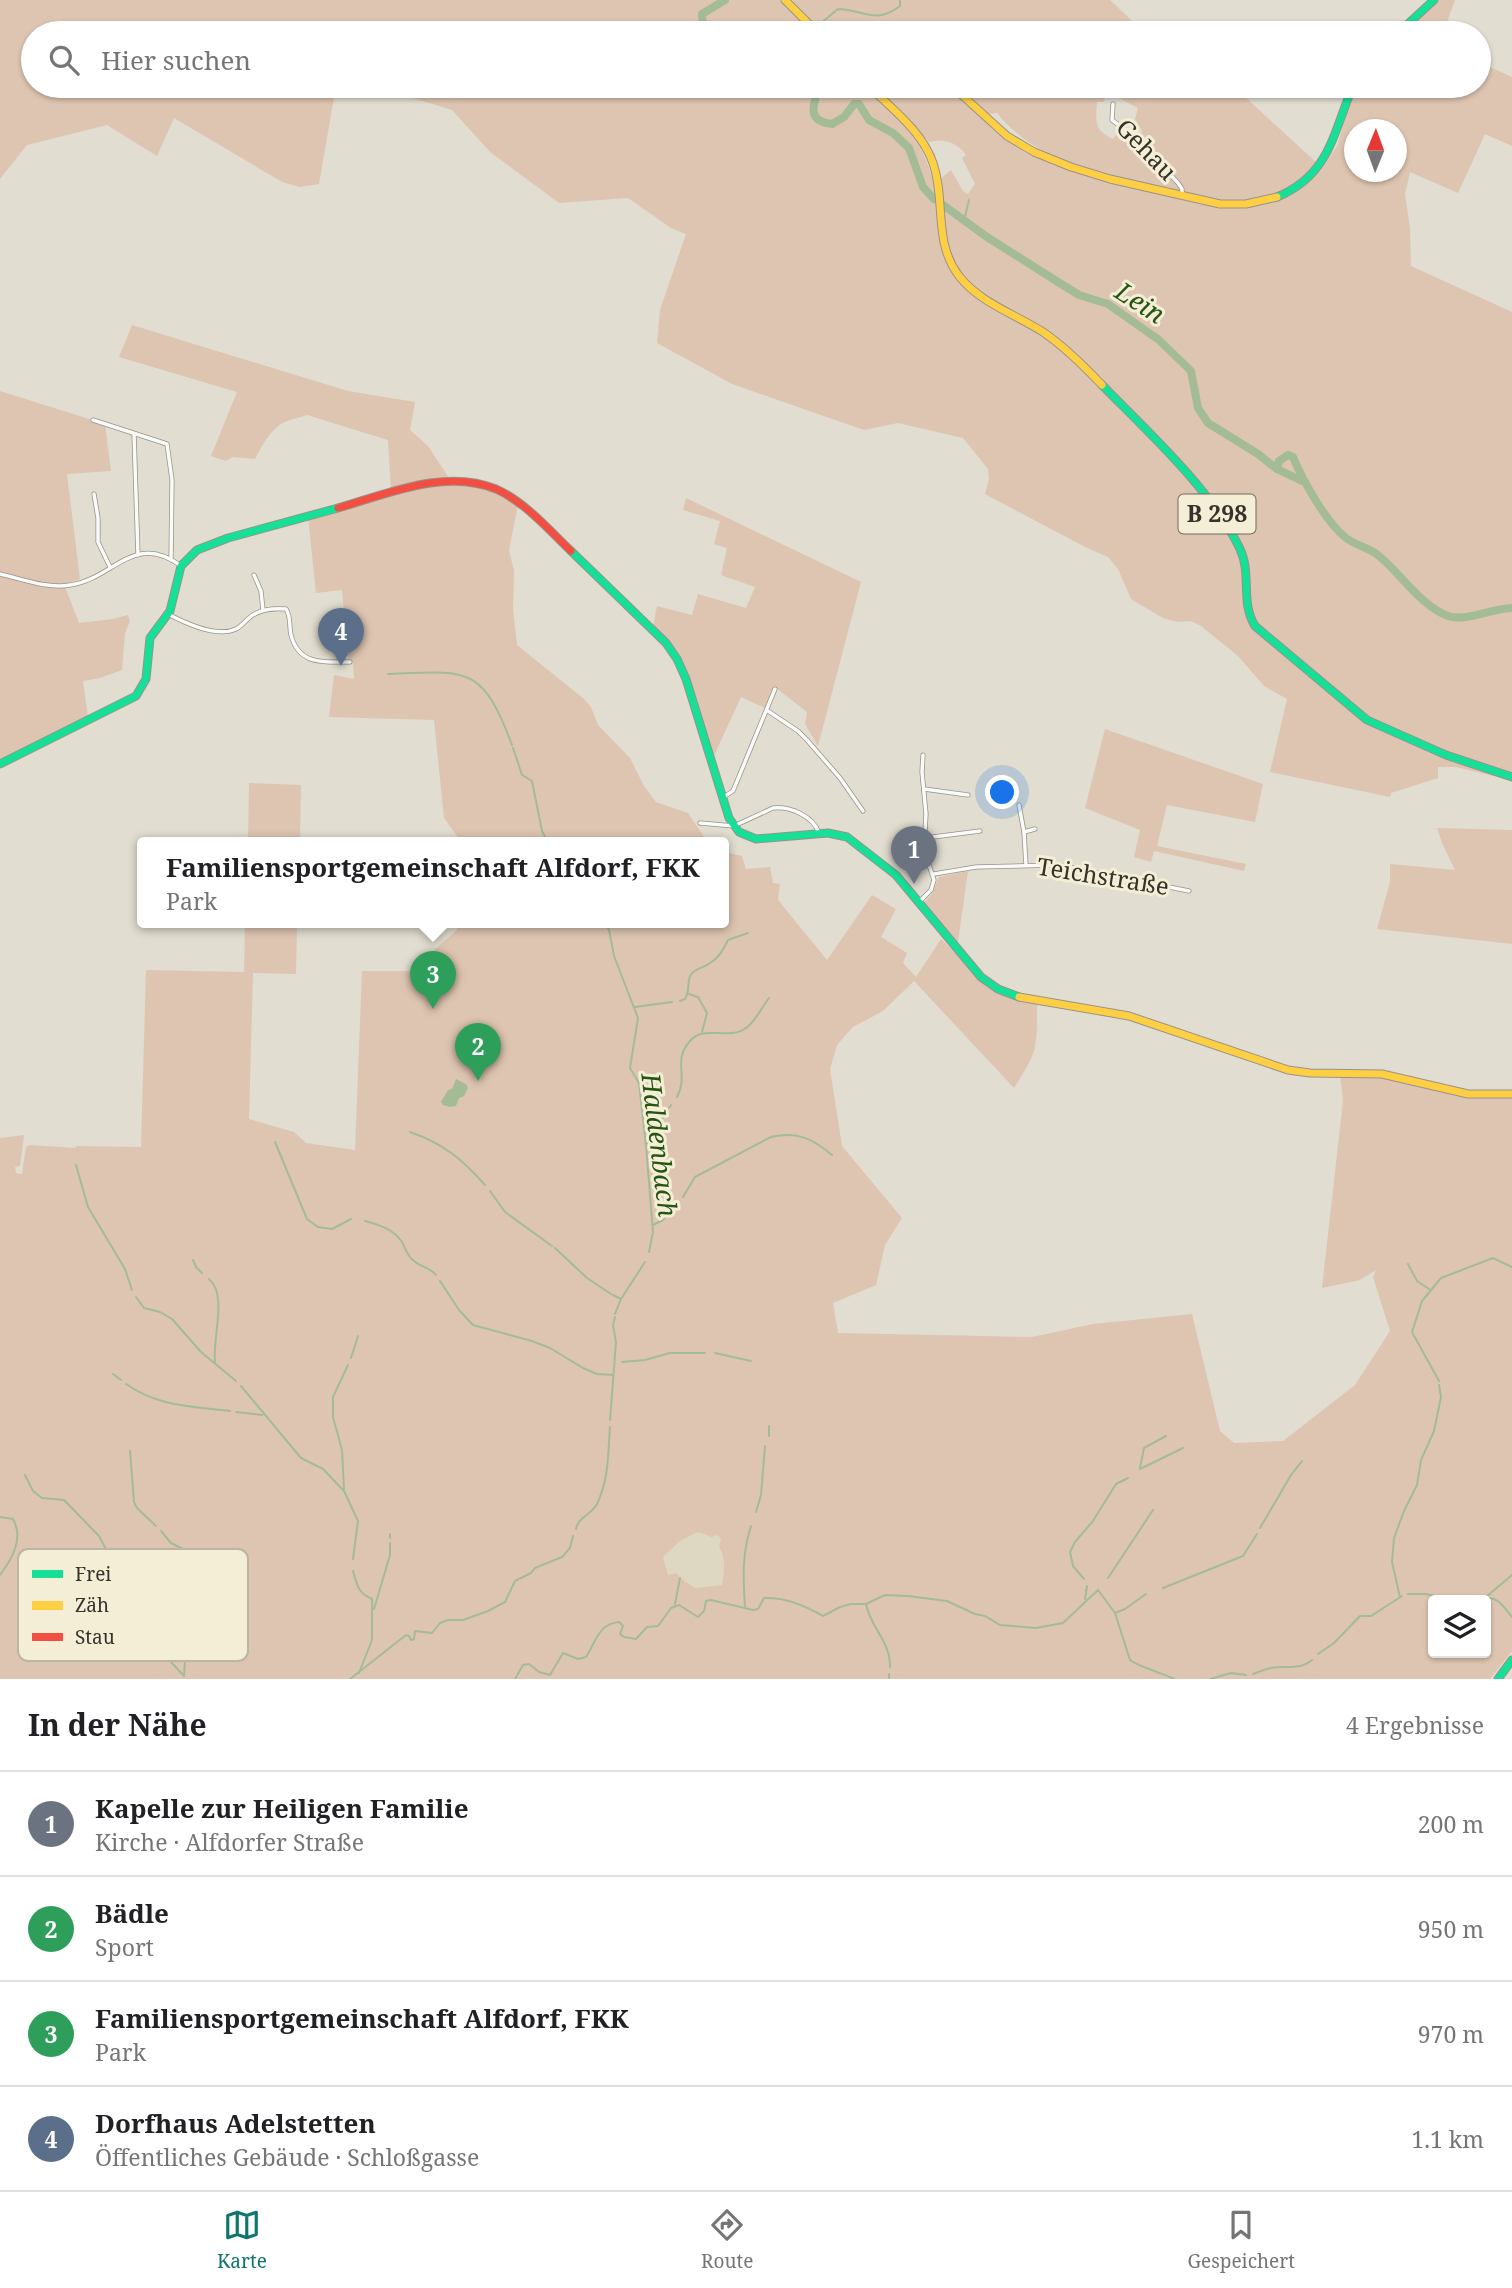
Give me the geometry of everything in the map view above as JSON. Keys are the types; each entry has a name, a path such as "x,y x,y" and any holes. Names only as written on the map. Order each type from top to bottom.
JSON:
{"main road":[{"path":"785,0 806,21"},
{"path":"1411,21 1434,0"},
{"name":"B 298","path":"880,98 923,144 932,161 939,192 940,234 945,253 965,284 992,304 1029,322 1067,351 1159,443 1208,501 1244,558 1245,604 1255,626 1367,720 1446,755 1512,777"},
{"path":"965,98 999,131 1027,148 1103,177 1239,205 1276,198 1297,187 1326,159 1349,98"},
{"path":"0,764 136,696 146,679 150,638 173,604 181,566 191,555 213,543 424,484 460,481 487,486 518,502 672,651 686,679 733,827 747,837 756,839 819,834 840,835 853,842 896,875 981,977 1007,994 1026,1000 1129,1016 1289,1070 1382,1074 1460,1093 1512,1094"},
{"path":"1497,1679 1509,1664"}],"street":[{"name":"Gehau","path":"1113,104 1112,120 1137,139 1178,183 1182,195"},
{"path":"93,420 167,444 173,480 172,559"},
{"path":"134,434 138,555"},
{"path":"94,494 98,542 110,567"},
{"path":"0,574 38,584 66,586 89,580 110,567 151,552 172,559 181,566"},
{"path":"254,575 261,591 263,610"},
{"path":"168,614 224,631 235,629 263,610 283,608 288,610 294,643 309,659 317,662 350,662"},
{"path":"722,798 733,791 775,689"},
{"path":"768,711 807,740 840,778 863,811"},
{"path":"919,902 931,890 934,880 924,850 923,755"},
{"path":"924,789 968,795"},
{"path":"1019,805 1026,865"},
{"path":"700,823 733,827 780,807 796,811 810,820 818,828 819,834"},
{"path":"1024,832 1035,829"},
{"path":"925,838 980,831"},
{"name":"Teichstraße","path":"933,874 976,867 1072,867 1189,891"}],"shaded area":[{"path":"0,0 781,0 802,21 21,21 21,98 334,98 319,184 300,187 282,182 174,118 157,156 107,125 27,145 0,179"},
{"path":"792,0 1110,0 1132,21 812,21"},
{"path":"1438,0 1455,0 1447,21 1414,21"},
{"path":"1491,67 1512,77 1512,146 1485,134 1458,193 1410,172 1405,194 1410,228 1411,266 1512,312 1512,773 1505,770 1502,778 1456,767 1438,767 1438,778 1391,793 1390,797 1270,772 1287,699 1264,686 1238,656 1201,626 1191,621 1177,622 1163,618 1131,599 1118,569 1108,557 985,494 989,479 988,469 963,438 898,423 864,430 732,384 657,343 660,310 686,234 671,228 628,198 559,203 490,152 452,110 413,98 877,98 910,132 925,158 935,191 942,192 940,179 951,170 963,191 974,198 968,194 975,184 962,158 966,155 962,150 949,142 929,142 887,98 961,98 995,131 1026,153 1114,183 1227,207 1281,198 1310,181 1322,169 1337,146 1344,123 1344,182 1407,182 1407,119 1345,119 1351,98 1491,98"},
{"path":"972,98 1105,98 1104,102 1097,102 1096,120 1102,132 1113,139 1122,127 1180,188 1178,192 1080,167 1035,146 997,113 989,114"},
{"path":"1119,98 1246,98 1317,163 1297,185 1270,197 1225,201 1190,195 1167,173 1139,139 1142,131 1135,119 1138,108"},
{"path":"132,325 348,391 415,402 410,430 428,446 449,478 391,491 388,440 307,415 285,422 275,429 255,459 232,457 226,461 211,456 237,392 119,357"},
{"path":"0,391 105,424 111,471 67,474 80,579 64,584 79,623 128,615 130,621 125,633 122,670 83,681 88,717 0,760"},
{"path":"466,484 484,489 518,505 509,550 514,571 513,609 517,645 584,699 591,707 598,725 630,758 644,786 656,802 688,813 704,837 458,837 444,818 434,720 329,717 334,675 354,679 353,662 349,661 342,590 316,593 308,517 425,486"},
{"path":"686,498 861,582 818,746 805,724 807,712 775,687 765,708 741,697 713,758 683,665 653,626 657,606 692,615 698,594 746,608 755,587 721,575 727,548 714,544 720,521 683,510"},
{"path":"1105,729 1263,784 1255,822 1167,805 1157,846 1246,864 1244,871 1154,851 1151,862 1134,857 1140,830 1085,808"},
{"path":"249,783 301,785 300,837 248,837"},
{"path":"1437,828 1512,830 1512,944 1377,929 1390,882 1390,864 1455,870"},
{"path":"729,853 742,856 746,869 770,867 773,883 780,884 778,900 827,960 872,895 896,909 881,937 907,953 903,963 916,977 941,939 981,977 998,989 1039,1002 1037,1033 1034,1050 1014,1088 914,981 883,1011 853,1027 837,1045 830,1069 842,1146 902,1218 885,1245 876,1285 833,1303 838,1333 1032,1337 1093,1324 1192,1314 1220,1431 1234,1443 1283,1441 1355,1385 1390,1331 1373,1277 1376,1270 1360,1280 1322,1288 1343,1101 1340,1073 1343,1076 1389,1078 1468,1097 1512,1096 1512,1651 1490,1679 0,1679 0,1138 24,1135 20,1166 15,1167 16,1173 22,1174 26,1147 30,1145 77,1148 75,1146 141,1147 146,970 244,972 245,928 297,928 296,974 253,973 249,1119 294,1132 306,1143 355,1150 362,971 411,971 457,928 729,928","holes":["698,1532 711,1537 717,1535 721,1538 719,1547 723,1556 722,1585 695,1588 677,1573 668,1575 663,1557 680,1541"]},
{"path":"968,871 957,949 921,906 932,894 939,877"},
{"path":"456,1079 468,1088 464,1096 459,1098 456,1106 443,1105 441,1102 448,1090 452,1089"},
{"path":"698,1532 721,1538 724,1571 722,1585 695,1588 680,1578 668,1575 663,1557 680,1541"}],"waterway":[{"name":"Lein","path":"703,21 702,14 725,0"},
{"path":"824,21 838,9 884,15 900,6 900,0"},
{"name":"Lein","path":"815,98 815,115 823,122 832,124 844,117 854,104 859,104 869,120 893,133 909,148 923,187 934,199"},
{"path":"964,221 969,200"},
{"name":"Lein","path":"943,205 987,237 1058,282 1079,295 1108,304 1159,340 1191,371 1198,408 1208,423 1277,469 1279,461 1288,455 1293,457 1316,500 1338,531 1350,541 1379,556 1420,598 1438,612 1455,617 1512,608"},
{"name":"Lein","path":"1277,469 1302,481"},
{"name":"Haldenbach","path":"388,674 436,672 468,678 480,686 491,699 512,745"},
{"name":"Haldenbach","path":"513,748 522,775 532,781 545,837"},
{"name":"Haldenbach","path":"608,928 614,956 638,1018 630,1068 639,1083 646,1145 653,1232 649,1252"},
{"path":"680,1001 687,996 692,973 716,958 728,940 748,933"},
{"path":"689,994 698,997 707,1013 702,1032"},
{"path":"677,1097 682,1082 682,1055 690,1041 702,1034 739,1032 749,1025 769,998"},
{"path":"635,1007 672,1002"},
{"path":"646,1145 671,1105"},
{"path":"410,1132 452,1153 485,1185"},
{"path":"683,1197 695,1177 771,1137 803,1137 832,1155"},
{"path":"275,1142 307,1219 318,1227 332,1229 351,1219"},
{"path":"76,1165 88,1207 125,1269 132,1290"},
{"path":"490,1191 505,1212 552,1246"},
{"path":"653,1225 663,1220 674,1205"},
{"path":"365,1221 395,1234 408,1255 436,1275"},
{"path":"555,1248 587,1278 611,1294"},
{"path":"1439,1381 1412,1332 1422,1301 1441,1278 1493,1258 1512,1267"},
{"path":"193,1260 202,1273"},
{"name":"Haldenbach","path":"615,1314 621,1299 645,1262"},
{"path":"1408,1264 1417,1281 1429,1289"},
{"path":"209,1279 218,1295 215,1362"},
{"path":"440,1281 459,1310 473,1325 532,1341 597,1374 613,1375"},
{"path":"613,1295 621,1299"},
{"path":"136,1297 144,1308 160,1312 172,1319 201,1352 236,1381"},
{"name":"Haldenbach","path":"610,1420 616,1342 613,1325 615,1317"},
{"path":"351,1358 358,1336"},
{"path":"622,1362 645,1360 670,1353 705,1353"},
{"path":"715,1353 751,1361"},
{"path":"344,1489 342,1450 333,1417 333,1397 348,1365"},
{"path":"113,1374 121,1380"},
{"path":"126,1384 138,1392 163,1401 230,1411"},
{"path":"1400,1597 1392,1562 1394,1538 1417,1485 1421,1460 1434,1431 1441,1397 1439,1385"},
{"path":"241,1386 301,1458 323,1469 344,1491 358,1521 353,1559"},
{"path":"236,1412 262,1415"},
{"path":"769,1426 769,1436"},
{"name":"Haldenbach","path":"576,1529 597,1504 601,1495 607,1466 610,1427"},
{"path":"1140,1468 1144,1448 1166,1436"},
{"path":"756,1512 761,1495 765,1446"},
{"path":"1140,1469 1183,1448"},
{"path":"130,1451 134,1502 156,1526"},
{"path":"1260,1528 1302,1461"},
{"path":"25,1475 33,1491 42,1498 64,1500 99,1536 106,1549"},
{"path":"1084,1579 1073,1566 1070,1552 1116,1484 1128,1478"},
{"path":"1108,1578 1153,1510"},
{"path":"0,1517 13,1519 17,1534 12,1556 0,1575"},
{"path":"745,1607 744,1566 751,1526"},
{"path":"161,1531 171,1543 183,1549"},
{"path":"1163,1588 1243,1556 1257,1534"},
{"name":"Haldenbach","path":"350,1679 406,1635 411,1640 414,1639 415,1631 432,1633 440,1623 463,1620 505,1602 515,1581 535,1568 562,1557 570,1548 573,1536"},
{"path":"374,1609 390,1555 390,1543"},
{"path":"353,1571 361,1591 372,1599 372,1640 359,1673"},
{"path":"1488,1595 1512,1575"},
{"path":"675,1604 680,1578"},
{"path":"1085,1599 1087,1586"},
{"path":"515,1679 523,1665 529,1664 539,1672 550,1675 563,1653 578,1659 586,1657 598,1635 612,1623 619,1622 623,1626 620,1634 624,1637 636,1639 647,1627 658,1626 671,1608 679,1605 698,1617 704,1611 706,1601 711,1600 753,1610 758,1609 764,1598 779,1599 823,1616 840,1607 866,1604 885,1595 908,1596 947,1601 1000,1625 1036,1628 1063,1623 1098,1590 1115,1613 1130,1660 1174,1679"},
{"path":"1115,1613 1146,1594"},
{"path":"1408,1594 1431,1595"},
{"path":"1318,1654 1334,1643 1360,1616 1371,1616 1402,1596"},
{"path":"1491,1599 1496,1600 1512,1617"},
{"path":"866,1604 884,1642 890,1667"},
{"path":"1253,1674 1271,1668 1302,1665 1312,1660"},
{"path":"170,1661 184,1676"},
{"path":"184,1676 185,1661"},
{"path":"1210,1679 1231,1673 1246,1675"},
{"path":"889,1674 889,1679"}],"traffic: fast":[{"path":"1411,21 1434,0"},
{"path":"1277,197 1295,188 1319,165 1348,98"},
{"path":"1102,385 1178,462 1228,527 1243,559 1248,607 1255,626 1367,720 1446,755 1512,777"},
{"path":"0,764 136,696 146,679 150,638 170,611 181,566 197,550 228,538 338,508"},
{"path":"571,551 666,643 677,659 686,679 729,818 739,832 756,839 828,833 847,837 896,875 981,977 998,989 1019,997"},
{"path":"1498,1679 1512,1660"}],"traffic: slow":[{"path":"785,0 806,21"},
{"path":"882,98 906,121 928,151 937,177 946,249 959,276 987,301 1051,338 1102,385"},
{"path":"965,98 1007,136 1034,152 1071,167 1110,179 1220,204 1246,204 1277,197"},
{"path":"1019,997 1129,1016 1288,1070 1382,1074 1468,1094 1512,1094"}],"traffic: jam":[{"path":"338,508 416,485 457,481 477,483 496,489 517,501 571,551"}],"place":[{"name":"Dorfhaus Adelstetten","path":"341,666"},
{"name":"Kapelle zur Heiligen Familie","path":"914,884"},
{"name":"Familiensportgemeinschaft Alfdorf, FKK","path":"433,1009"},
{"name":"Bädle","path":"478,1081"}]}
